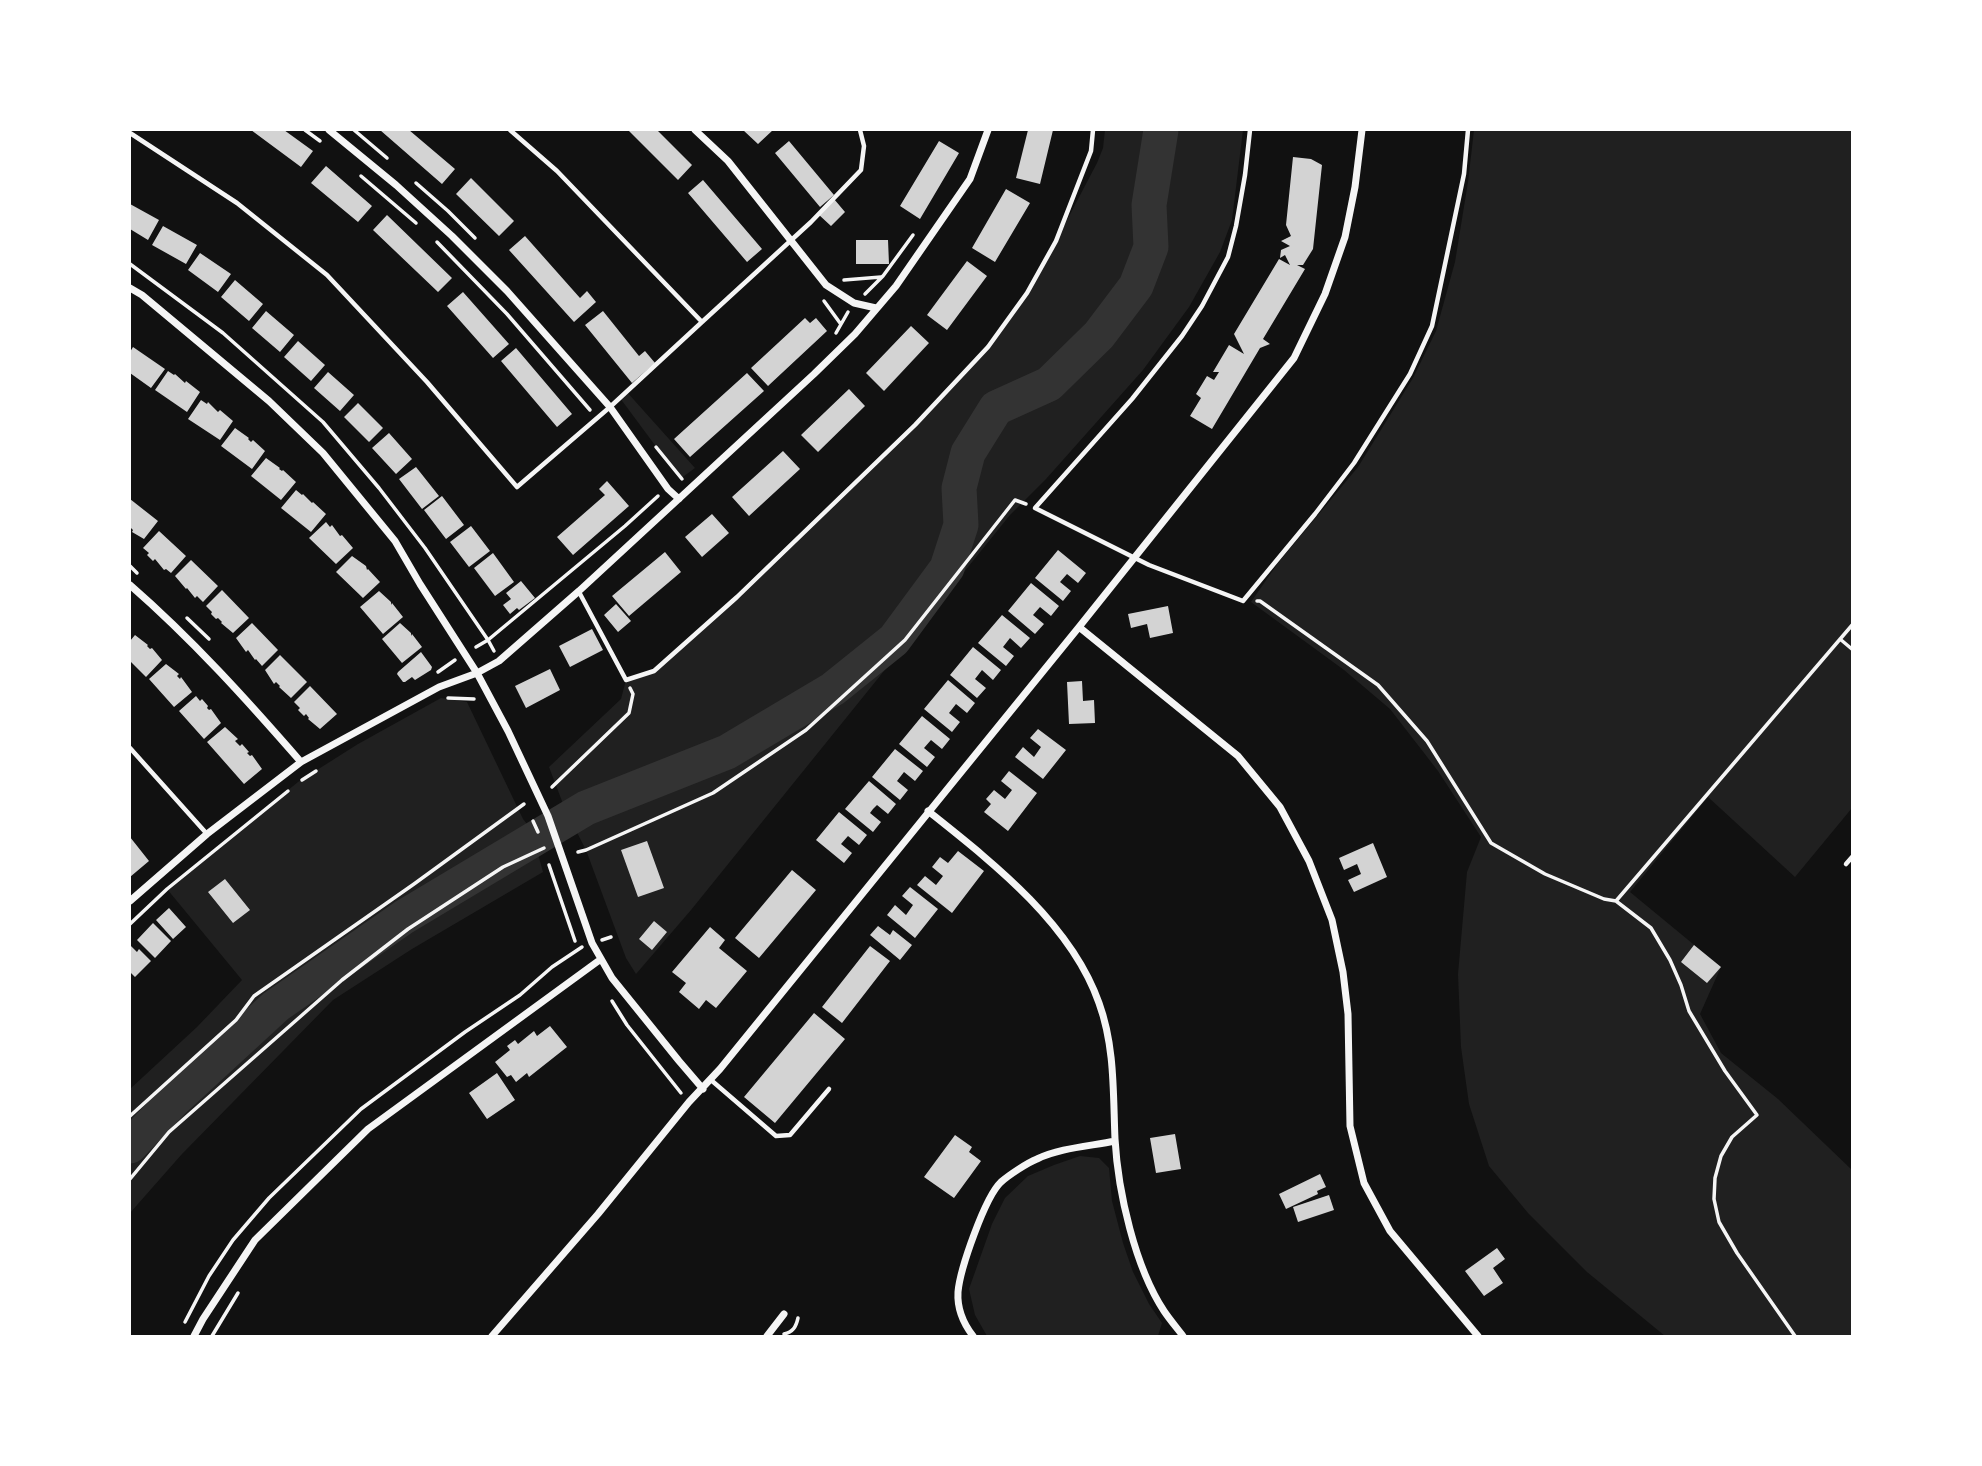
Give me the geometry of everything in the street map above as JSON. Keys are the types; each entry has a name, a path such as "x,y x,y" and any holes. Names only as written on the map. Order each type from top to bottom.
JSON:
{"street":[{"path":"330,130 396,185 507,291 610,407 668,489 679,499"},
{"path":"695,130 728,161 826,285 855,303 876,308"},
{"path":"130,901 207,834 301,762 439,687 477,673 499,661 579,591 855,334 896,286 970,179 988,130"},
{"path":"492,1336 598,1214 689,1102 703,1089 1294,358 1325,294 1345,237 1362,130"},
{"path":"130,288 142,295 269,401 323,453 395,541 466,654 508,731 548,816 592,943 612,978 703,1089"},
{"path":"130,585 189,639 301,762"},
{"path":"1079,627 1238,756 1280,807 1309,862 1332,920 1343,972 1348,1014 1350,1126 1364,1183 1390,1231 1478,1336"},
{"path":"928,811 969,843 1027,895 1083,966 1099,1003 1109,1039 1114,1080 1115,1141 1126,1216 1148,1280 1163,1310 1183,1336"},
{"path":"194,1336 255,1240 368,1129 601,959"},
{"path":"972,1336 962,1320 958,1292 978,1222 999,1184 1037,1159 1115,1141"},
{"path":"767,1336 784,1314"}],"lane":[{"path":"510,130 557,171 702,322"},
{"path":"130,133 237,203 327,275 427,382 517,487 599,417 811,222 861,170 864,146 860,130"},
{"path":"579,591 626,680 654,671 737,597 915,425 988,347 1027,293 1056,241 1091,151 1093,130"},
{"path":"1250,130 1234,237 1228,257 1202,306 1132,399 1035,508 1149,565 1242,601 1354,463 1410,374 1432,326 1464,174 1468,130"},
{"path":"130,748 207,834"},
{"path":"1846,864 1853,856"},
{"path":"710,1080 776,1136 790,1135 829,1089"}],"path":[{"path":"306,130 323,144"},
{"path":"362,176 423,230"},
{"path":"831,340 855,303 883,276 919,227"},
{"path":"433,239 507,314 599,417"},
{"path":"130,264 223,333 323,422 418,538 488,640"},
{"path":"842,280 883,276"},
{"path":"428,677 488,640 688,474"},
{"path":"650,488 656,498"},
{"path":"578,852 713,793 806,730 905,640 1015,500 1035,508"},
{"path":"130,566 139,575"},
{"path":"1242,601 1260,601 1378,685 1427,741 1491,843 1545,874 1604,899 1616,901 1651,928 1670,960 1689,1011 1725,1071 1757,1115 1732,1137 1721,1156 1715,1178 1714,1199 1719,1222 1737,1253 1795,1336"},
{"path":"180,611 216,647"},
{"path":"1616,901 1853,624"},
{"path":"1840,639 1853,650"},
{"path":"552,787 629,713 633,694 626,680"},
{"path":"441,698 474,699"},
{"path":"289,771 298,782 320,768"},
{"path":"130,923 167,889 288,791"},
{"path":"130,1116 236,1020 254,996 524,804"},
{"path":"130,1179 169,1132 342,980 408,929 503,867 544,848"},
{"path":"212,1336 243,1284"}],"shaded area":[{"path":"1105,130 1243,130 1232,220 1220,252 1189,307 1143,370 1046,479 1010,515 691,910 636,974 626,958 586,850 565,809 549,767 621,699 626,680 654,671 737,597 892,447 991,343 1027,293 1056,241 1097,163 1103,148"},
{"path":"1474,130 1852,130 1852,808 1795,877 1708,797 1630,892 1721,967 1700,1014 1721,1053 1778,1099 1852,1170 1852,1336 1665,1336 1587,1272 1528,1213 1489,1166 1469,1104 1461,1047 1458,974 1467,872 1481,837 1438,771 1390,709 1344,670 1251,602 1278,563 1358,467 1413,378 1436,331 1455,262"},
{"path":"626,391 695,468 680,479 620,398"},
{"path":"441,698 467,702 523,819 531,829 543,872 412,949 333,1000 182,1154 130,1213 130,1089 197,1027 242,980 167,889 298,782 358,744"},
{"path":"1080,1156 1099,1158 1109,1168 1112,1201 1123,1243 1133,1272 1162,1323 1158,1336 987,1336 975,1315 969,1289 992,1224 1005,1198 1028,1176"}],"building":[{"path":"251,130 284,130 313,151 301,167"},
{"path":"380,130 409,130 455,169 442,184"},
{"path":"628,130 657,130 692,165 678,180"},
{"path":"743,130 773,130 758,144"},
{"path":"1028,130 1053,130 1040,184 1016,178"},
{"path":"789,141 834,195 820,207 775,153"},
{"path":"939,141 959,153 920,219 900,206"},
{"path":"1293,157 1311,159 1322,165 1313,249 1303,265 1297,265 1305,269 1263,339 1270,344 1260,348 1212,429 1190,416 1201,398 1196,394 1207,376 1214,380 1219,372 1213,372 1229,345 1244,354 1234,334 1279,259 1290,265 1285,255 1280,258 1281,250 1290,246 1281,241 1291,236 1286,225"},
{"path":"326,166 372,206 358,222 311,183"},
{"path":"471,178 514,221 499,236 456,194"},
{"path":"703,180 762,249 747,262 688,193"},
{"path":"1006,189 1030,203 995,262 972,248"},
{"path":"834,199 845,212 831,226 818,214"},
{"path":"130,204 159,220 148,240 130,229"},
{"path":"387,215 452,278 438,292 373,230"},
{"path":"163,226 197,245 186,264 152,245"},
{"path":"525,236 580,298 587,291 596,302 574,322 509,250"},
{"path":"856,240 888,240 889,264 856,264"},
{"path":"200,253 231,274 218,292 188,270"},
{"path":"967,261 987,276 947,330 927,315"},
{"path":"235,280 263,304 249,321 221,297"},
{"path":"463,292 509,344 493,358 447,306"},
{"path":"266,311 294,335 280,352 252,328"},
{"path":"603,311 639,356 645,351 655,363 632,383 585,325"},
{"path":"805,318 810,323 816,318 827,331 768,386 751,368"},
{"path":"911,326 929,343 884,391 866,373"},
{"path":"298,341 325,365 311,381 284,357"},
{"path":"133,347 165,369 151,388 130,373 130,352"},
{"path":"516,348 572,414 557,427 501,361"},
{"path":"168,371 200,392 187,412 155,390"},
{"path":"328,372 354,395 340,411 314,388"},
{"path":"747,373 764,391 690,457 674,439"},
{"path":"849,389 865,406 818,452 801,435"},
{"path":"201,400 207,404 208,402 233,421 220,440 188,419"},
{"path":"358,403 383,428 369,442 344,417"},
{"path":"235,428 265,451 252,469 221,446"},
{"path":"389,433 412,459 396,474 372,448"},
{"path":"783,451 800,469 749,516 732,497"},
{"path":"266,458 296,482 281,500 251,476"},
{"path":"416,467 439,496 422,509 399,479"},
{"path":"607,481 629,506 573,555 557,537 605,495 599,489"},
{"path":"296,490 326,514 311,532 281,508"},
{"path":"442,496 464,525 446,539 424,510"},
{"path":"130,499 158,521 144,539 132,532 130,527"},
{"path":"712,514 729,533 702,557 685,537"},
{"path":"326,522 353,548 336,564 309,538"},
{"path":"471,526 490,551 469,567 450,542"},
{"path":"159,531 186,556 171,573 164,570 155,559 153,561 143,548"},
{"path":"1058,550 1086,573 1078,583 1067,574 1060,582 1071,591 1063,601 1035,578"},
{"path":"665,552 681,572 629,616 612,596"},
{"path":"493,553 514,582 495,596 474,568"},
{"path":"352,556 366,566 380,582 363,598 336,572"},
{"path":"191,560 218,586 203,602 197,596 195,598 175,576"},
{"path":"521,581 535,598 510,614 503,605 511,599 506,593"},
{"path":"1031,583 1059,606 1051,616 1040,607 1033,615 1044,624 1035,634 1008,611"},
{"path":"222,590 249,618 233,633 211,614 206,606"},
{"path":"379,591 403,617 383,634 360,607"},
{"path":"616,604 631,621 618,632 604,615"},
{"path":"1168,606 1173,633 1150,638 1147,624 1131,628 1128,614"},
{"path":"1002,615 1030,638 1021,648 1010,638 1003,647 1014,656 1006,666 978,643"},
{"path":"252,623 278,650 262,666 248,650 246,652 236,638"},
{"path":"400,623 422,647 402,663 382,639"},
{"path":"592,629 603,650 570,667 559,646"},
{"path":"135,635 162,660 146,677 130,661 130,641"},
{"path":"973,647 1001,670 993,680 982,670 975,679 986,688 977,698 950,675"},
{"path":"421,652 432,667 431,670 415,680 412,677 403,682 398,672"},
{"path":"280,655 307,682 291,698 276,682 274,684 265,670"},
{"path":"166,664 179,674 177,676 180,679 181,677 192,692 174,707 149,679"},
{"path":"550,669 560,690 526,708 515,686"},
{"path":"948,680 975,703 967,713 956,704 949,713 960,722 952,732 924,709"},
{"path":"1082,681 1083,701 1094,700 1095,723 1069,724 1067,682"},
{"path":"310,686 337,714 320,729 306,714 304,716 298,710 300,708 294,702"},
{"path":"196,696 200,701 202,699 221,723 204,739 179,711"},
{"path":"922,716 950,739 942,749 931,740 924,748 935,757 927,767 899,744"},
{"path":"225,727 262,769 244,784 207,742"},
{"path":"1038,729 1066,750 1043,779 1015,757 1023,747 1034,757 1041,747 1030,738"},
{"path":"895,749 923,771 915,781 904,772 897,781 908,790 900,800 872,777"},
{"path":"1009,771 1037,793 1008,831 984,812 991,804 986,799 994,790 1005,799 1012,790 1001,781"},
{"path":"869,781 896,804 888,814 877,805 873,809 870,813 881,822 873,832 845,809"},
{"path":"839,812 867,835 859,845 848,836 841,844 852,853 844,863 816,840"},
{"path":"130,837 149,861 130,877"},
{"path":"647,841 664,888 638,897 621,850"},
{"path":"1373,843 1387,877 1354,892 1348,880 1361,874 1357,864 1344,870 1339,858"},
{"path":"958,851 984,871 952,913 917,885 925,876 936,885 943,876 932,867 940,857 948,863"},
{"path":"792,870 816,890 759,958 735,938"},
{"path":"225,879 250,910 233,923 208,892"},
{"path":"910,887 938,909 915,938 887,915 895,905 906,915 913,905 902,896"},
{"path":"169,908 186,927 173,939 156,920"},
{"path":"654,921 667,932 652,950 639,939"},
{"path":"153,923 171,941 155,958 137,940"},
{"path":"878,926 890,935 893,930 912,945 900,960 870,935"},
{"path":"710,927 725,940 719,948 747,971 716,1008 706,1000 699,1009 679,992 686,983 672,972"},
{"path":"130,945 137,952 139,949 151,961 135,977 130,972"},
{"path":"1694,945 1721,967 1707,983 1681,962"},
{"path":"870,946 890,961 842,1023 822,1007"},
{"path":"814,1013 845,1039 775,1123 744,1097"},
{"path":"550,1026 567,1047 529,1077 527,1073 516,1082 511,1075 507,1077 495,1062 510,1050 507,1046 515,1040 518,1044 534,1031 537,1036"},
{"path":"497,1073 515,1100 487,1119 469,1093"},
{"path":"1175,1134 1181,1169 1156,1173 1150,1138"},
{"path":"955,1135 972,1147 969,1152 981,1161 954,1198 924,1177"},
{"path":"1320,1174 1326,1187 1317,1191 1318,1194 1286,1209 1279,1194"},
{"path":"1329,1195 1334,1210 1298,1222 1293,1207"},
{"path":"1497,1248 1505,1259 1493,1268 1503,1283 1484,1296 1465,1271"}],"waterway":[{"path":"130,1146 176,1098 276,1006 404,917 586,808 727,752 833,689 894,640 947,568 961,525 959,488 968,453 996,408 1049,384 1099,335 1136,286 1151,247 1149,205 1161,130"}]}
